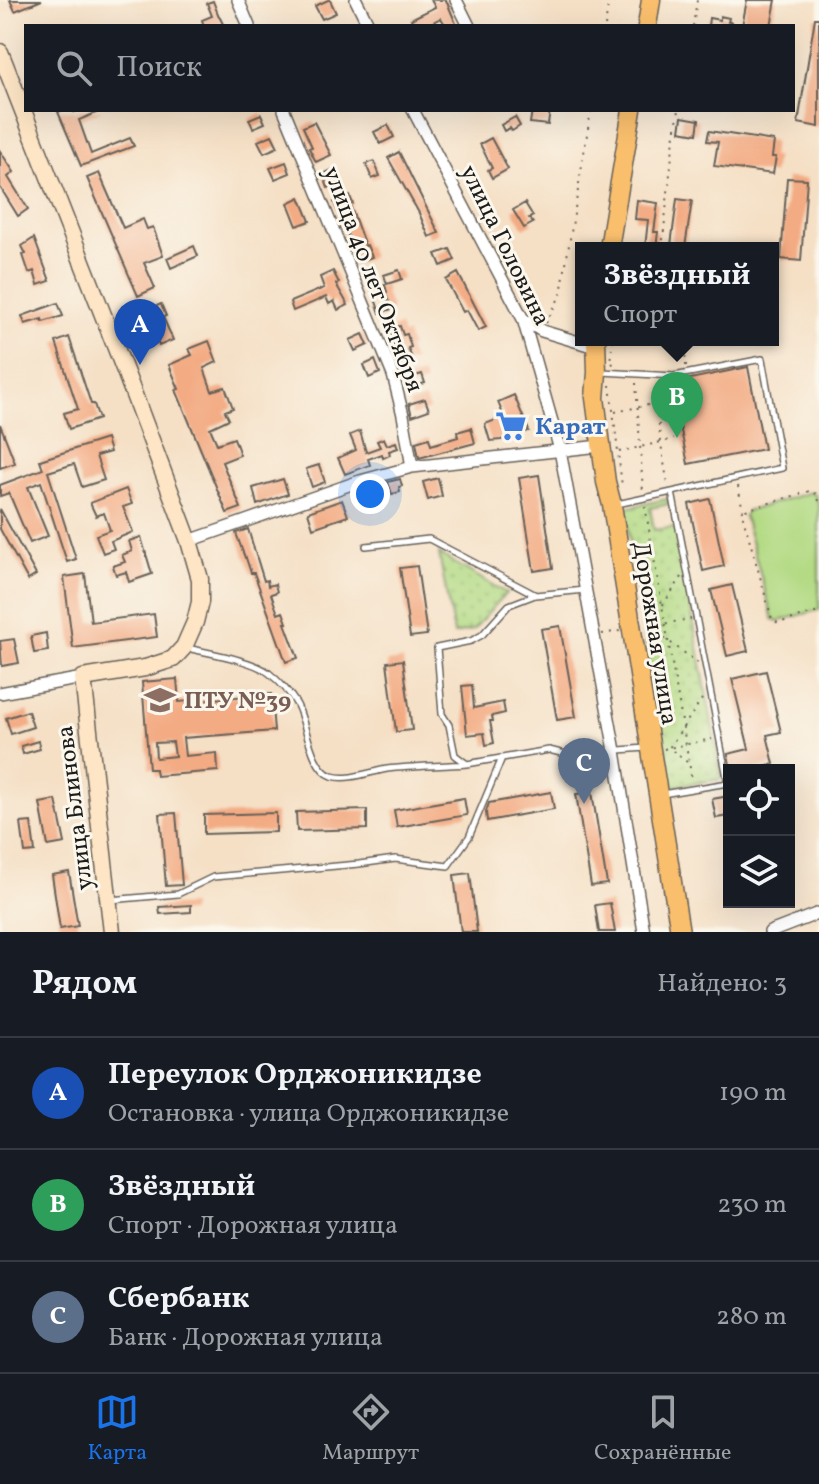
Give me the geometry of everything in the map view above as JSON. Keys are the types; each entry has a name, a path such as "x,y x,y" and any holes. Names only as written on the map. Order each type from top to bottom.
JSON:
{"main road":[{"path":"647,24 651,0"},
{"path":"0,52 125,371 189,541 200,579 200,602 195,622 184,647 173,659 160,665 83,678"},
{"path":"610,242 632,112"},
{"name":"Дорожная улица","path":"598,346 609,369 595,398 609,449 606,482 618,504 656,748 657,795 680,932"},
{"name":"улица Блинова","path":"83,678 112,932"}],"street":[{"path":"238,0 248,24"},
{"path":"356,0 368,24"},
{"path":"456,0 468,24"},
{"name":"улица 40 лет Октября","path":"285,112 393,375 412,467"},
{"name":"улица Головина","path":"414,112 523,319 560,450 615,751 644,932"},
{"path":"523,319 542,331 575,338"},
{"path":"189,541 360,481 412,467 560,450 609,449"},
{"path":"0,693 83,678"},
{"path":"770,932 819,913"}],"lane":[{"path":"609,369 674,376 762,359 782,468 670,490 618,504"},
{"path":"657,795 728,783 670,490"},
{"path":"366,546 429,539 535,595"},
{"path":"467,764 455,755 449,725 442,714 437,648 471,641 482,635 509,605 535,595 585,590"},
{"path":"184,647 259,666 270,673 291,695 316,762 332,776 467,764 549,750 565,754 656,748"},
{"path":"109,900 178,894 213,877 395,859 448,866 469,837 502,758"}],"path":[{"path":"605,24 609,0"},
{"path":"693,24 697,0"},
{"path":"542,331 561,294 591,112"},
{"path":"663,242 679,112"},
{"path":"612,346 609,369 613,412 609,449 618,504"},
{"path":"685,346 686,368"},
{"path":"636,374 644,498 694,789"},
{"path":"662,375 657,403 670,490"},
{"path":"613,412 668,401"},
{"path":"609,449 639,447 674,439"},
{"path":"736,478 743,517 772,619 778,623 819,612"},
{"path":"744,512 810,491 817,494 819,501"},
{"path":"685,573 648,626 706,669"},
{"path":"669,748 709,689"},
{"path":"656,748 719,738"},
{"path":"669,748 689,764"}],"green space":[{"path":"811,492 816,496 819,507 819,610 778,621 773,619 744,516 748,511"},
{"path":"668,499 669,504 650,508 654,530 676,527 722,779 668,787 625,508"},
{"path":"439,554 506,593 473,630 454,634"}],"building":[{"path":"10,0 42,0 15,11"},
{"path":"328,0 336,13 322,19 315,6"},
{"path":"431,0 446,0 456,24 445,24 441,18 429,24 414,24 411,19 435,7"},
{"path":"747,0 776,0 771,24 742,24"},
{"path":"213,1 223,24 203,24 202,20 212,16 207,3"},
{"path":"720,16 729,18 730,24 708,24 709,18 720,20"},
{"path":"815,18 819,18 819,127 798,123"},
{"path":"58,112 98,112 79,120 91,154 130,138 134,146 81,166"},
{"path":"532,112 550,112 548,125 530,123"},
{"path":"261,114 265,123 253,128 249,119"},
{"path":"515,117 520,126 504,131 501,125"},
{"path":"682,117 699,120 697,134 680,131"},
{"path":"314,122 331,155 316,162 303,127"},
{"path":"388,125 394,137 380,144 374,132"},
{"path":"709,131 774,141 772,157 776,157 773,174 714,166 718,142 707,141"},
{"path":"272,135 278,147 264,153 258,141"},
{"path":"491,138 508,169 492,178 488,170 492,168 480,144"},
{"path":"0,151 14,172 8,177 28,209 18,216 0,187"},
{"path":"399,152 439,233 429,237 388,158"},
{"path":"374,161 380,176 372,179 366,164"},
{"path":"286,162 290,173 275,179 270,168"},
{"path":"336,168 342,182 328,188 323,174"},
{"path":"99,173 123,228 143,219 147,229 153,227 163,256 144,263 155,288 138,296 87,178"},
{"path":"787,178 807,179 801,261 781,259"},
{"path":"350,196 353,204 350,205 372,257 359,262 334,202"},
{"path":"300,197 310,221 297,226 288,203"},
{"path":"677,199 692,201 686,242 671,242"},
{"path":"637,200 658,203 654,232 658,232 657,242 646,242 648,220 635,219"},
{"path":"525,203 533,216 529,218 533,223 524,228 513,210"},
{"path":"34,238 50,281 38,285 34,271 29,273 22,246"},
{"path":"194,246 198,256 171,268 167,258"},
{"path":"450,249 455,260 441,266 436,254"},
{"path":"399,270 402,279 387,284 384,275"},
{"path":"333,271 339,283 336,284 348,305 338,310 334,301 329,304 326,297 293,311 290,302 324,288 320,277"},
{"path":"458,273 486,327 478,331 467,310 463,312 446,280"},
{"path":"385,285 392,309 380,313 372,290"},
{"path":"58,303 63,316 25,324 22,316"},
{"path":"161,304 173,340 159,346 145,311"},
{"path":"400,326 403,335 407,334 413,361 400,365 389,329"},
{"path":"363,334 368,345 355,351 350,340"},
{"path":"69,337 99,419 69,429 64,413 78,409 56,342"},
{"path":"209,341 217,362 204,368 212,391 225,387 233,408 225,411 229,419 210,428 217,444 234,438 240,455 222,462 241,508 227,513 176,390 179,389 169,365 192,355 189,349"},
{"path":"375,360 380,373 369,378 364,365"},
{"path":"748,367 764,449 688,464 671,383"},
{"path":"422,374 425,383 408,388 405,379"},
{"path":"514,395 529,431 490,441 485,424 504,417 498,402"},
{"path":"425,399 429,410 412,416 409,404"},
{"path":"0,424 15,463 0,468"},
{"path":"471,428 475,443 419,458 416,442 429,438 431,445 458,437 457,432"},
{"path":"360,431 366,452 380,447 377,441 384,438 387,445 396,442 398,448 389,451 390,455 383,458 382,454 368,459 370,465 345,474 338,458 356,450 350,435"},
{"path":"106,439 110,452 96,456 104,480 82,487 74,464 48,472 76,559 67,562 41,482 28,487 48,536 30,543 9,493 0,496 0,485 43,469 40,460"},
{"path":"319,465 325,482 312,487 306,469"},
{"path":"539,475 553,568 534,571 519,478"},
{"path":"438,478 442,496 428,500 423,482"},
{"path":"283,479 288,494 257,505 253,488"},
{"path":"400,479 400,492 392,494 388,482"},
{"path":"374,486 378,499 367,502 363,489"},
{"path":"126,489 132,504 123,507 133,532 111,541 114,549 103,553 96,535 110,530 104,513 96,516 90,503"},
{"path":"710,499 724,566 703,571 689,504"},
{"path":"342,500 348,516 313,528 308,512"},
{"path":"0,509 36,575 28,580 0,529"},
{"path":"248,529 264,581 267,580 268,586 275,584 277,592 271,594 278,614 283,612 298,658 286,662 254,573 251,573 245,558 236,533"},
{"path":"141,537 152,574 129,582 126,572 116,575 113,566 125,562 122,555 132,551 129,541"},
{"path":"417,566 427,635 410,637 400,568"},
{"path":"85,574 91,622 154,614 157,637 73,648 64,577"},
{"path":"732,585 748,651 727,656 711,590"},
{"path":"560,626 576,717 557,720 541,629"},
{"path":"46,633 48,651 34,653 31,636"},
{"path":"14,639 19,663 2,666 0,641"},
{"path":"403,660 412,730 396,732 387,662"},
{"path":"766,671 781,732 767,735 774,764 730,764 728,754 749,749 732,679"},
{"path":"177,679 179,702 271,694 274,731 183,738 185,756 217,753 218,771 156,776 155,769 149,769 142,682","holes":["173,742 175,756 156,758 155,743"]},
{"path":"472,685 474,708 503,702 505,713 492,716 493,721 490,721 494,743 486,745 484,733 467,735 462,686"},
{"path":"28,711 33,727 11,734 6,718"},
{"path":"38,741 40,749 23,754 21,746"},
{"path":"551,792 554,809 487,821 489,803"},
{"path":"592,792 607,884 591,886 576,794"},
{"path":"723,797 723,817 716,818 712,799"},
{"path":"464,798 467,815 397,827 394,810"},
{"path":"56,800 65,843 48,846 40,803"},
{"path":"367,810 367,829 297,831 296,812"},
{"path":"176,813 182,885 166,886 160,814"},
{"path":"276,813 276,832 204,834 204,815"},
{"path":"31,822 35,852 25,853 21,823"},
{"path":"69,872 78,926 60,929 52,875"},
{"path":"470,873 477,932 461,932 454,875"},
{"path":"610,903 615,932 599,932 595,905"},
{"path":"191,905 191,912 160,914 159,907"}],"place":[{"name":"Переулок Орджоникидзе","path":"140,365"},
{"name":"Карат","path":"511,426"},
{"name":"Звёздный","path":"677,438"},
{"name":"ПТУ №39","path":"160,700"},
{"name":"Сбербанк","path":"584,804"}]}
